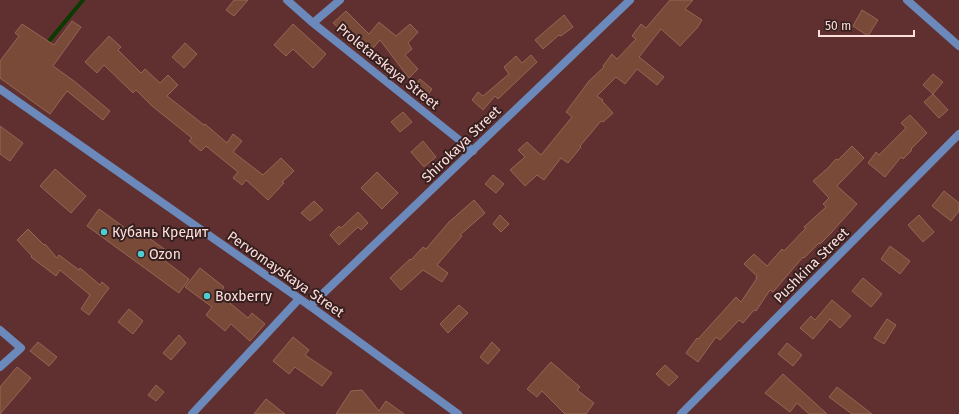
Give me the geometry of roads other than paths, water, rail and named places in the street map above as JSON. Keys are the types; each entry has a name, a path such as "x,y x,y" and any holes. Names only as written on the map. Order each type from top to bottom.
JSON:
{"street":[{"name":"Proletarskaya Street","path":"287,0 313,23 473,151"},
{"path":"313,23 340,0"},
{"name":"Shirokaya Street","path":"310,306 630,0"},
{"path":"907,0 959,46"},
{"name":"Pervomayskaya Street","path":"0,89 310,306 458,414"},
{"name":"Pushkina Street","path":"681,414 959,134"},
{"path":"192,414 300,299"},
{"path":"0,330 21,348 0,366"}],"waterway":[{"path":"49,41 83,0"}],"place":[{"name":"Кубань Кредит","path":"104,232"},
{"name":"Ozon","path":"141,254"},
{"name":"Boxberry","path":"207,296"}]}
